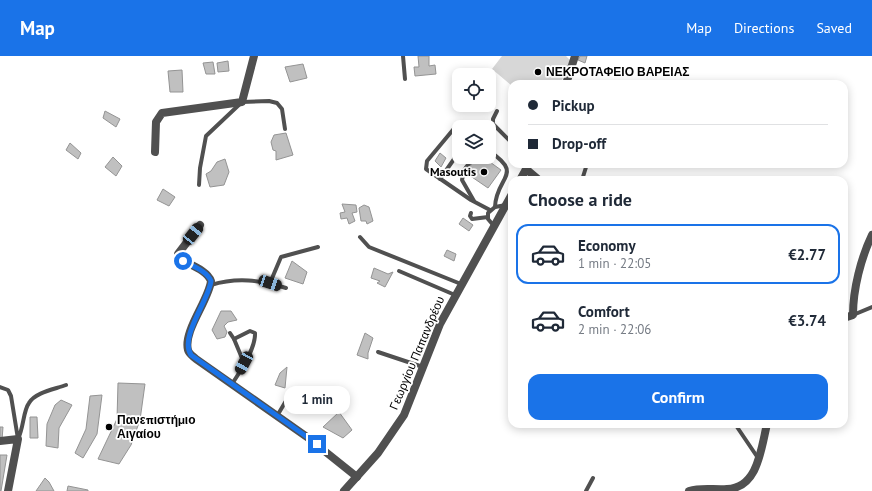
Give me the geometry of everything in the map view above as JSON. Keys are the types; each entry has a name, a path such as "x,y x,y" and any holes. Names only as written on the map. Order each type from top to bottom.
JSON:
{"street":[{"path":"155,152 156,122 162,113 242,102 254,56"},
{"path":"567,80 575,56"},
{"path":"529,168 536,176"},
{"name":"Γεωργίου Παπανδρέου","path":"344,491 378,453 404,415 440,324 508,201"},
{"path":"200,225 178,255 180,259 209,276 210,285 191,331 188,348 196,359 337,459 357,477"},
{"path":"848,317 853,315 853,297 866,247 872,234"},
{"path":"690,491 707,488 729,489 740,487 751,477 766,428"},
{"path":"0,442 18,439 8,491"}],"lane":[{"path":"403,56 405,79"},
{"path":"199,185 200,168 206,136 242,102 269,101 277,103 282,109 285,129"},
{"path":"497,111 493,119 493,124 508,138"},
{"path":"452,131 425,164 427,171 476,203 490,210"},
{"path":"495,207 496,196 507,176 507,167 503,160 496,156"},
{"path":"440,179 452,162"},
{"path":"469,164 464,170 462,180 476,203"},
{"path":"494,226 488,217 490,210 495,207 506,205"},
{"path":"471,213 470,216 472,219 488,217"},
{"path":"360,237 369,247 461,284"},
{"path":"270,283 281,257 318,247"},
{"path":"399,270 455,295"},
{"path":"210,285 248,279 286,288"},
{"path":"853,315 872,307"},
{"path":"232,384 254,342 255,333 250,331 234,339"},
{"path":"230,333 244,363"},
{"path":"378,352 422,367"},
{"path":"18,439 22,431 29,402 38,395 66,385"},
{"path":"0,387 8,390 11,396 18,439"},
{"path":"277,416 293,389"},
{"path":"738,428 758,458"},
{"path":"586,491 593,478"}],"shaded area":[{"path":"502,56 566,56 571,61 562,80 508,80 508,83 496,72 496,68 493,68"}],"building":[{"path":"418,56 429,56 429,66 435,65 436,74 415,76 414,67 419,67"},
{"path":"580,56 587,56 585,63 578,60"},
{"path":"228,61 229,71 218,72 217,63"},
{"path":"213,62 215,74 206,74 203,63"},
{"path":"303,64 307,78 290,82 285,67"},
{"path":"182,70 183,92 170,92 168,71"},
{"path":"105,111 120,119 116,127 103,118"},
{"path":"286,133 293,155 276,160 276,151 273,150 271,142 274,135"},
{"path":"70,143 81,153 78,159 66,150"},
{"path":"440,153 446,158 441,167 435,161"},
{"path":"113,157 122,166 116,176 105,167"},
{"path":"225,159 229,172 224,185 210,187 206,174 211,171 217,162"},
{"name":"Masoutis","path":"472,164 493,164 501,170 488,188 466,173"},
{"path":"163,189 175,197 169,206 157,200"},
{"path":"342,204 356,205 357,212 352,213 355,221 349,224 347,218 341,219 340,213 345,212"},
{"path":"364,205 369,207 373,221 367,224 366,221 361,221 359,208"},
{"path":"463,218 473,225 469,231 459,224"},
{"path":"447,250 456,254 454,261 444,256"},
{"path":"292,261 307,272 303,284 285,278"},
{"path":"374,268 388,274 393,272 385,287 377,283 380,281 371,278"},
{"path":"221,311 231,311 237,320 228,322 224,326 227,332 225,337 217,339 212,330"},
{"path":"365,333 373,338 368,353 368,359 357,355"},
{"path":"287,367 285,388 275,385 280,373"},
{"path":"118,383 145,384 140,420 131,445 119,464 98,459 117,419"},
{"path":"102,395 97,434 83,458 75,453 86,429 90,396"},
{"path":"61,400 72,405 59,428 58,448 46,446 47,424 55,405"},
{"path":"339,412 352,430 343,438 323,427"},
{"path":"30,417 37,417 38,438 30,438"},
{"path":"0,427 3,427 2,440 0,439"},
{"path":"0,455 7,455 1,491 0,491"},
{"path":"45,478 54,491 36,491"},
{"path":"68,486 88,490 88,491 67,491"}],"place":[{"name":"ΝΕΚΡΟΤΑΦΕΙΟ ΒΑΡΕΙΑΣ","path":"538,72"},
{"name":"Masoutis","path":"484,172"},
{"name":"Πανεπιστήμιο Αιγαίου","path":"109,427"}],"route":[{"path":"183,261 203,271 209,276 211,281 191,331 188,351 196,359 317,444"}]}
